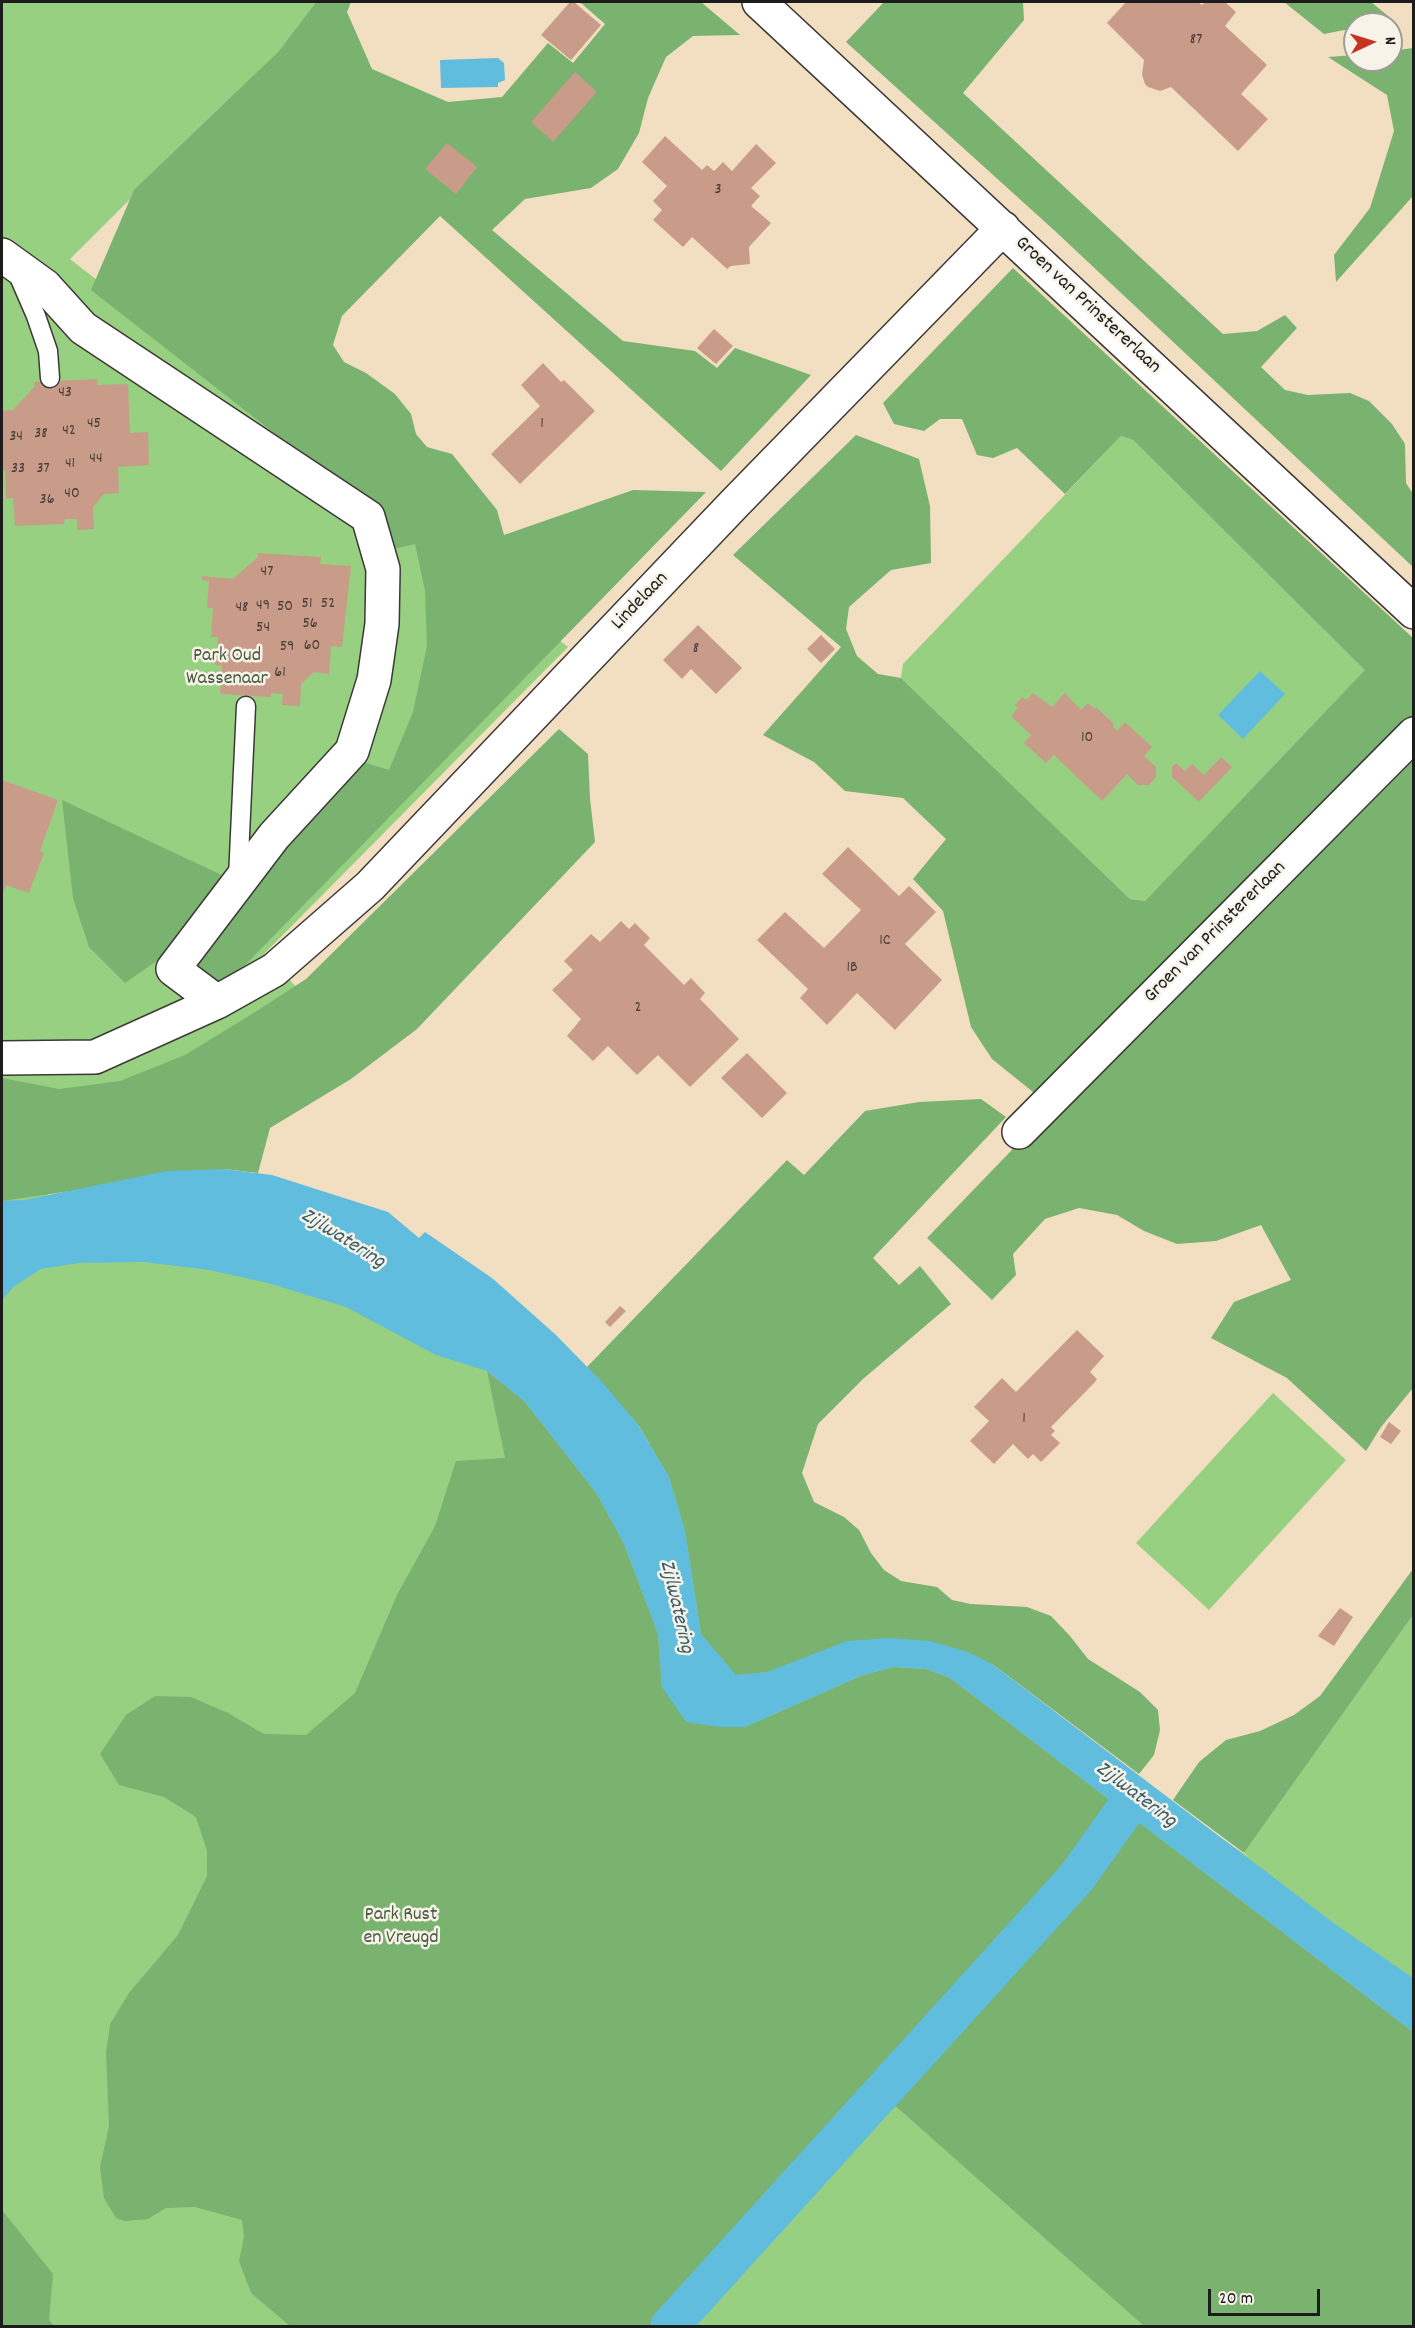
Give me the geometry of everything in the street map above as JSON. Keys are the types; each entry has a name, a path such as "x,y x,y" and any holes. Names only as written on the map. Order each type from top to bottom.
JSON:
{"street":[{"name":"Groen van Prinstererlaan","path":"759,2 1413,612"},
{"name":"Lindelaan","path":"218,1002 274,970 370,886 727,511 1003,228"},
{"path":"2,1058 95,1057 218,1002 173,969 274,836 352,751 374,681 382,624 383,569 368,517 83,328 45,286 7,259"},
{"name":"Groen van Prinstererlaan","path":"1019,1132 1413,734"}],"lane":[{"path":"7,259 36,316 48,351 51,378"},
{"path":"237,884 246,706"}],"green space":[{"name":"Park Oud Wassenaar","path":"2,2 316,2 278,52 70,259 568,647 264,954 334,1025 2,1222"},
{"path":"316,2 351,2 347,12 372,69 448,102 502,97 548,43 573,63 605,24 581,3 701,2 740,35 693,36 666,57 648,98 639,133 618,169 591,188 525,199 492,230 623,341 695,351 717,368 735,348 811,375 721,471 440,216 342,316 333,345 344,362 366,373 395,394 411,414 416,434 427,447 452,454 497,510 504,535 633,490 706,492 217,994 191,964 359,761 389,770 413,712 427,646 425,591 415,544 390,550 315,465 91,290 134,190 278,52"},
{"path":"884,2 1023,2 1024,20 963,93 1223,334 1257,331 1285,315 1297,328 1261,367 1285,390 1308,395 1350,393 1369,401 1392,424 1405,444 1406,483 1413,494 1413,567 1055,231 846,42"},
{"path":"1284,2 1371,2 1383,12 1343,12 1343,30 1324,34"},
{"path":"1413,48 1413,196 1336,282 1334,255 1370,208 1394,131 1387,95 1351,72 1403,72 1403,49"},
{"path":"1343,56 1343,67 1328,57"},
{"path":"1013,268 1413,638 1413,722 1038,1096 992,1059 971,1027 943,911 913,879 946,839 903,798 845,791 814,762 763,735 841,647 733,555 856,435 919,459 930,506 931,563 891,570 849,607 846,629 857,656 878,674 901,678 1130,899 1145,901 1365,670 1133,440 1121,436 1065,494 1017,448 993,458 977,455 962,419 940,419 924,431 894,424 883,403"},
{"path":"1121,436 1133,440 1366,670 1145,901 1130,899 901,678 903,664"},
{"path":"559,729 588,754 595,842 417,1029 351,1079 270,1128 258,1173 224,1169 2,1201 2,1078 59,1089 120,1081 185,1055 252,1014 306,979"},
{"path":"1413,756 1413,1388 1381,1427 1366,1451 1287,1378 1211,1338 1234,1302 1291,1280 1261,1225 1216,1241 1177,1244 1144,1231 1117,1215 1079,1208 1045,1219 1013,1254 1016,1275 992,1300 927,1238 1034,1127"},
{"path":"62,800 228,878 171,951 125,983 89,947 73,898"},
{"path":"981,1099 1006,1117 873,1258 899,1285 920,1266 951,1304 863,1379 818,1424 802,1473 814,1502 844,1517 859,1530 871,1553 884,1570 901,1581 937,1587 952,1600 971,1604 1027,1607 1051,1616 1088,1659 1140,1692 1158,1710 1160,1730 1154,1755 1139,1774 992,1664 786,1666 767,1672 736,1676 701,1634 685,1531 669,1477 639,1426 587,1367 787,1160 804,1175 865,1111 919,1102"},
{"name":"Park Rust en Vreugd","path":"70,1206 518,1354 1250,1858 1244,1853 1413,1615 1413,2326 2,2326 2,1236"},
{"name":"Park Rust en Vreugd","path":"487,1371 525,1402 597,1494 624,1544 658,1634 662,1687 745,1727 863,1675 894,1667 926,1669 950,1678 1413,2032 1413,2326 1144,2326 883,2095 676,2326 290,2326 251,2293 239,2261 244,2237 242,2220 195,2207 166,2208 148,2219 125,2221 116,2218 104,2198 100,2167 109,2126 106,2053 110,2024 129,1993 178,1935 207,1876 207,1851 196,1817 164,1797 119,1785 100,1754 126,1715 155,1696 191,1697 228,1713 264,1734 306,1735 355,1693 397,1595 435,1526 456,1461 505,1458"},
{"path":"1273,1393 1346,1460 1209,1610 1136,1543"},
{"path":"1413,1569 1413,1615 1244,1853 1173,1800 1199,1762 1226,1740 1260,1731 1294,1715 1320,1696"},
{"path":"2,2210 53,2274 49,2320 54,2326 2,2326"}],"water":[{"path":"498,58 504,63 505,80 498,83 498,87 441,88 440,60"},
{"path":"1260,671 1285,694 1243,739 1218,715"},
{"name":"Zijlwatering","path":"224,1169 272,1175 388,1212 419,1238 425,1232 492,1278 556,1335 602,1382 639,1426 669,1477 685,1531 701,1634 736,1675 767,1672 847,1641 890,1638 930,1641 968,1652 992,1664 1335,1924 1413,1978 1413,2032 950,1678 926,1669 894,1667 863,1675 745,1727 720,1727 686,1722 662,1687 658,1634 624,1544 597,1494 525,1402 487,1371 436,1355 346,1307 268,1283 209,1270 144,1262 79,1263 41,1269 13,1287 2,1301 2,1201 24,1200 167,1171"}],"building":[{"path":"570,2 574,2 601,25 571,60 541,35"},
{"path":"1126,2 1198,2 1202,5 1205,2 1225,2 1236,12 1225,26 1267,65 1241,94 1268,119 1238,151 1171,87 1160,91 1145,84 1142,75 1144,60 1107,23"},
{"path":"575,72 597,92 553,142 531,122"},
{"path":"665,136 702,170 707,165 714,171 723,162 732,171 756,144 776,163 751,188 760,196 751,206 771,223 749,247 750,264 731,266 727,269 692,237 683,247 653,220 662,210 653,201 667,186 642,162"},
{"path":"447,143 477,167 456,194 425,169"},
{"path":"714,329 733,346 716,364 697,348"},
{"path":"543,363 595,411 520,484 491,454 540,406 521,385"},
{"path":"98,379 97,385 128,384 130,433 148,432 149,465 118,467 119,493 104,494 93,507 94,529 77,530 77,519 65,519 64,524 15,526 13,498 6,499 5,470 2,471 2,411 13,410 35,386 34,382"},
{"path":"258,553 321,557 320,564 351,566 342,647 331,646 329,674 314,672 301,684 300,706 282,705 283,694 271,693 271,697 220,694 222,666 215,665 218,637 211,637 213,608 207,608 209,581 202,580 202,576 233,579 258,557"},
{"path":"698,625 742,668 716,694 691,669 682,679 663,660"},
{"path":"821,635 835,649 821,663 807,649"},
{"path":"1033,693 1052,707 1065,693 1081,710 1088,703 1095,709 1096,707 1114,724 1117,731 1125,722 1152,747 1144,756 1156,767 1156,777 1149,785 1138,785 1127,774 1102,801 1054,755 1046,763 1024,743 1031,735 1011,716 1018,708 1015,705 1022,697 1026,700"},
{"path":"1221,757 1232,767 1199,802 1172,777 1172,767 1176,763 1185,771 1192,764 1204,775"},
{"path":"2,780 58,800 40,851 44,853 29,893 6,885 2,897"},
{"path":"848,847 899,896 909,886 936,912 905,944 942,980 895,1030 857,993 827,1025 800,998 808,989 757,940 785,912 824,948 861,910 822,874"},
{"path":"621,921 629,929 635,923 650,938 644,945 684,985 691,978 705,993 700,999 739,1039 690,1087 658,1055 637,1075 608,1046 593,1061 567,1036 581,1019 552,990 573,970 564,961 591,934 600,942"},
{"path":"747,1053 787,1093 762,1118 721,1078"},
{"path":"620,1306 626,1311 610,1327 605,1322"},
{"path":"1077,1330 1104,1356 1090,1372 1097,1379 1095,1382 1051,1427 1055,1431 1051,1435 1060,1443 1041,1462 1033,1454 1028,1459 1013,1444 994,1464 970,1441 989,1421 974,1407 1002,1378 1016,1392"},
{"path":"1389,1422 1401,1431 1391,1444 1380,1437"},
{"path":"1340,1608 1353,1617 1334,1646 1318,1636"}],"waterway":[{"name":"Zijlwatering","path":"670,2326 1077,1877 1134,1797"}]}
